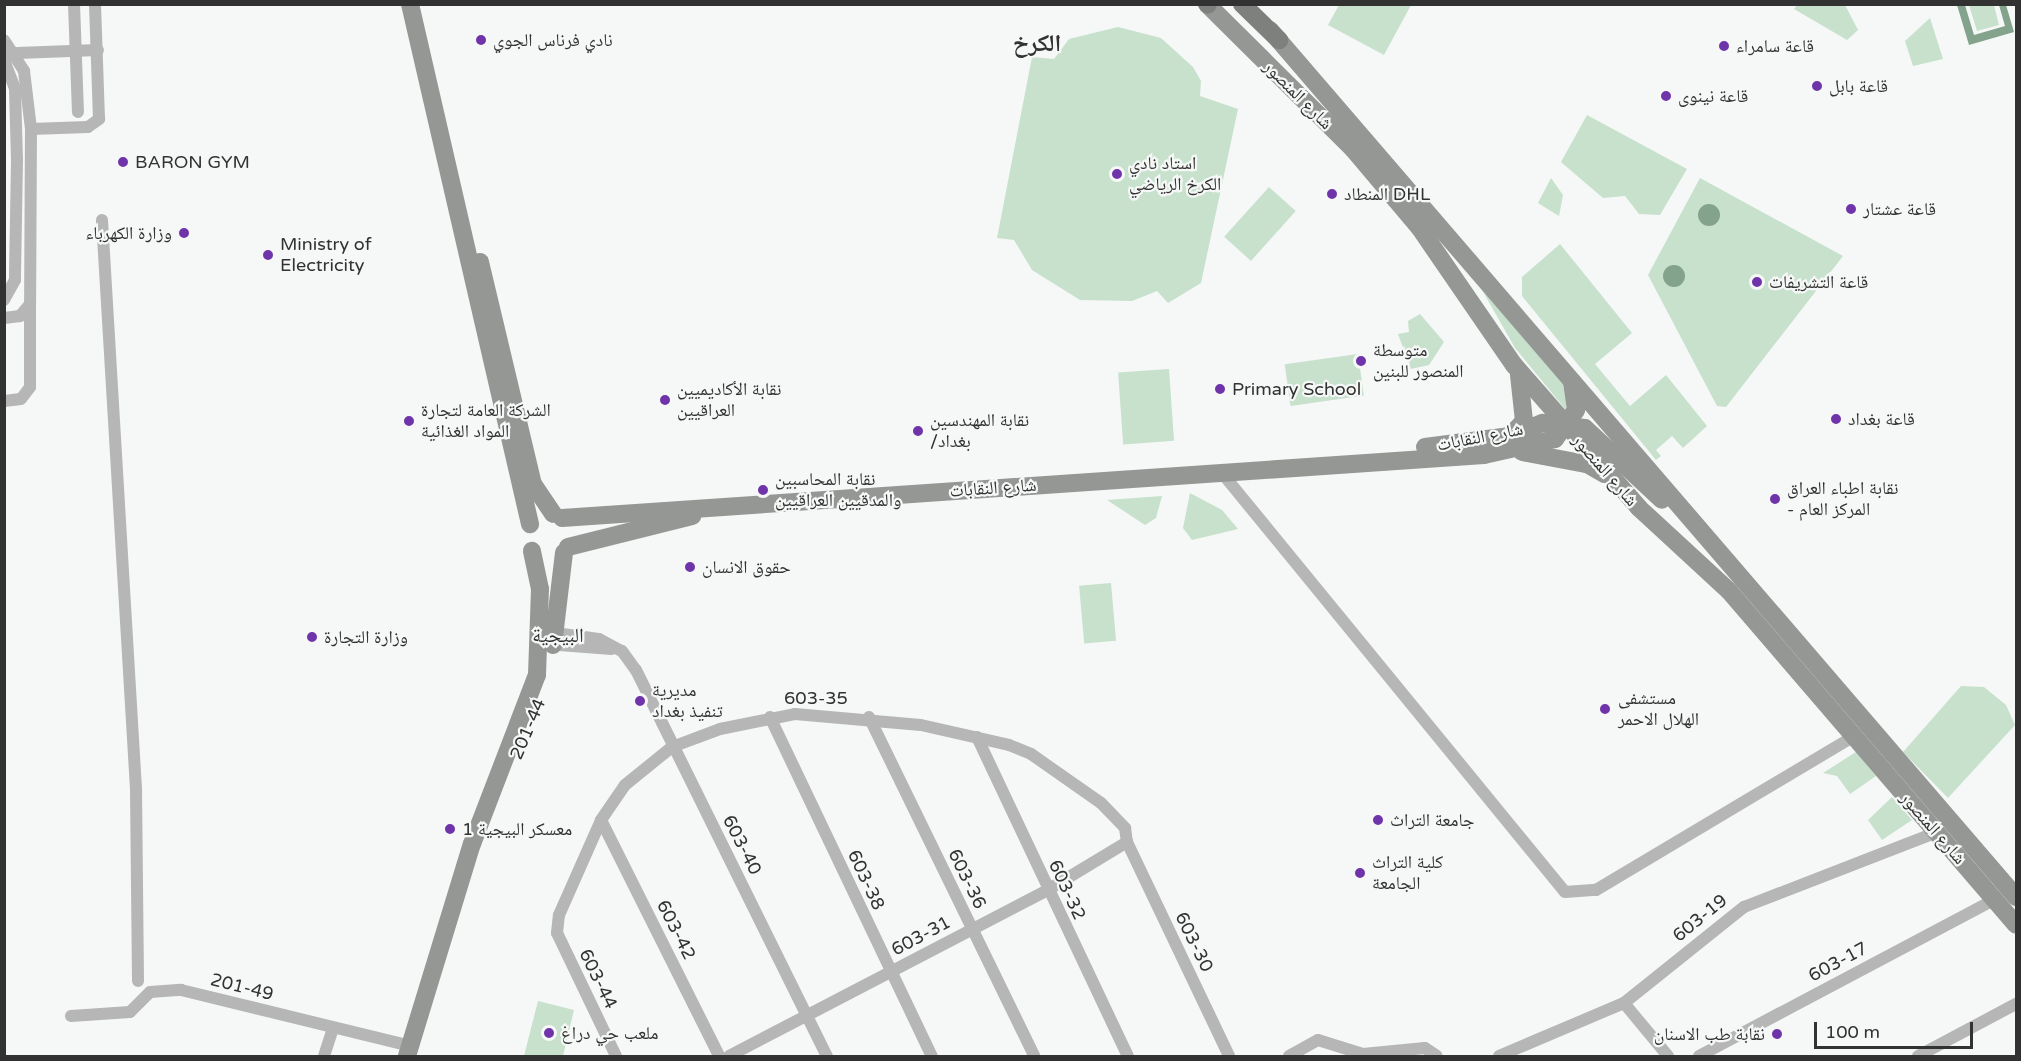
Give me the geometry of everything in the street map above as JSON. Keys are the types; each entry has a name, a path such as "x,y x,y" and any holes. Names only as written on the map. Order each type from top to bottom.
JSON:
{"main road":[{"path":"1242,4 1279,40"}],"street":[{"path":"74,4 78,112"},
{"path":"31,129 97,123 98,50 95,4"},
{"path":"410,4 480,293 533,484 570,529 566,550 548,559 532,551 526,537 530,524 480,293 422,4"},
{"name":"شارع المنصور","path":"1251,4 1279,40 1566,369 1717,549 2016,895"},
{"name":"شارع المنصور","path":"1207,5 1390,192 1481,311 1514,365 1612,478 1729,591 2016,925"},
{"path":"4,40 16,52 31,129 30,387 21,399 4,402"},
{"path":"16,52 98,50"},
{"path":"4,60 15,89 17,149 15,280 4,300"},
{"path":"102,220 136,789 138,981"},
{"path":"4,318 23,315 30,302"},
{"path":"1514,365 1525,407 1522,425 1512,443 1587,464 1612,478"},
{"path":"1566,369 1578,400 1567,425 1592,432 1717,549"},
{"name":"شارع النقابات","path":"557,516 1222,473 1551,441 1567,425"},
{"path":"1222,473 1565,892 1596,890 1854,736"},
{"name":"شارع النقابات","path":"566,550 639,526 800,502"},
{"path":"530,524 557,516"},
{"name":"201-44","path":"408,1051 458,896 547,682 548,638 566,550"},
{"name":"201-44","path":"532,551 548,638"},
{"name":"603-40","path":"548,638 622,651 827,1056"},
{"name":"603-35","path":"559,915 601,820 624,785 672,747 770,717 869,717 977,737 1031,754 1069,780 1122,824 1127,842"},
{"name":"603-38","path":"770,717 889,973 932,1056"},
{"name":"603-36","path":"869,717 1034,1056"},
{"name":"603-32","path":"977,737 1046,891 1128,1056"},
{"name":"603-42","path":"601,820 719,1056"},
{"name":"603-19","path":"1499,1056 1624,1003 1744,907 1937,832"},
{"name":"603-31","path":"729,1056 1046,891 1127,842"},
{"name":"603-30","path":"1127,842 1229,1056"},
{"name":"603-17","path":"1699,1056 1995,899"},
{"name":"603-44","path":"559,915 561,943 616,1056"},
{"name":"201-49","path":"71,1016 130,1012 150,992 181,990 333,1028 408,1051"},
{"path":"1624,1003 1668,1056"},
{"path":"1918,1056 2016,1004"},
{"path":"324,1056 333,1028"},
{"path":"1289,1056 1318,1040 1363,1054 1425,1048 1437,1056"}],"shaded area":[{"path":"1339,5 1411,5 1384,55 1328,25"},
{"path":"1797,5 1845,5 1858,30 1847,40 1794,9"},
{"path":"1957,5 1965,5 1974,35 2005,26 1999,5 2006,5 2014,32 1969,45"},
{"path":"1969,5 1994,5 1999,25 1977,31"},
{"path":"1930,18 1943,59 1913,66 1905,41"},
{"name":"استاد نادي الكرخ الرياضي","path":"1118,27 1161,38 1193,67 1201,81 1200,96 1238,109 1201,283 1168,303 1157,291 1132,301 1080,300 1032,270 1014,240 997,238 1032,57 1054,59 1069,39"},
{"path":"1587,115 1687,169 1660,215 1639,214 1625,196 1603,198 1561,162"},
{"path":"1551,178 1563,195 1559,216 1538,203"},
{"path":"1700,178 1843,256 1726,407 1717,406 1648,275"},
{"path":"1269,187 1296,211 1251,261 1224,237"},
{"path":"1709,204 1717,207 1720,215 1717,223 1709,226 1701,223 1698,215 1701,207"},
{"path":"1560,244 1632,333 1595,364 1630,406 1666,375 1707,426 1683,448 1672,436 1656,450 1661,456 1656,460 1522,296 1522,277"},
{"path":"1674,265 1682,268 1685,276 1682,284 1674,287 1666,284 1663,276 1666,268"},
{"path":"1482,290 1566,386 1566,410 1515,348"},
{"path":"1420,314 1444,342 1429,365 1411,369 1398,334 1409,332 1408,321"},
{"path":"1358,354 1364,396 1291,406 1285,364"},
{"path":"1169,369 1174,441 1123,444 1118,373"},
{"path":"1190,493 1222,510 1238,529 1192,540 1183,528"},
{"path":"1162,496 1156,518 1145,525 1107,500"},
{"path":"1111,583 1116,641 1084,644 1079,586"},
{"path":"1961,686 1984,687 2006,705 2015,725 1948,798 1903,752"},
{"path":"1856,752 1876,776 1850,794 1837,776 1823,773"},
{"path":"1892,797 1912,820 1882,840 1868,820"},
{"name":"ملعب حي دراغ","path":"538,1001 574,1010 563,1056 524,1056"}],"place":[{"name":"نادي فرناس الجوي","path":"481,40"},
{"name":"قاعة سامراء","path":"1724,46"},
{"name":"قاعة بابل","path":"1817,86"},
{"name":"قاعة نينوى","path":"1666,96"},
{"name":"BARON GYM","path":"123,162"},
{"name":"استاد نادي الكرخ الرياضي","path":"1117,174"},
{"name":"المنطاد DHL","path":"1332,194"},
{"name":"قاعة عشتار","path":"1851,209"},
{"name":"وزارة الكهرباء","path":"184,233"},
{"name":"Ministry of Electricity","path":"268,255"},
{"name":"قاعة التشريفات","path":"1757,282"},
{"name":"متوسطة المنصور للبنين","path":"1361,361"},
{"name":"Primary School","path":"1220,389"},
{"name":"نقابة الأكاديميين العراقيين","path":"665,400"},
{"name":"قاعة بغداد","path":"1836,419"},
{"name":"الشركة العامة لتجارة المواد الغذائية","path":"409,421"},
{"name":"نقابة المهندسين /بغداد","path":"918,431"},
{"name":"نقابة المحاسبين والمدقيين العراقيين","path":"763,490"},
{"name":"نقابة اطباء العراق - المركز العام","path":"1775,499"},
{"name":"حقوق الانسان","path":"690,567"},
{"name":"وزارة التجارة","path":"312,637"},
{"name":"مديرية تنفيذ بغداد","path":"640,701"},
{"name":"مستشفى الهلال الاحمر","path":"1605,709"},
{"name":"جامعة التراث","path":"1378,820"},
{"name":"معسكر البيجية 1","path":"450,829"},
{"name":"كلية التراث الجامعة","path":"1360,873"},
{"name":"ملعب حي دراغ","path":"549,1033"},
{"name":"نقابة طب الاسنان","path":"1777,1034"}],"district":[{"name":"الكرخ","path":"1037,44"},
{"name":"البيجية","path":"558,636"}]}
